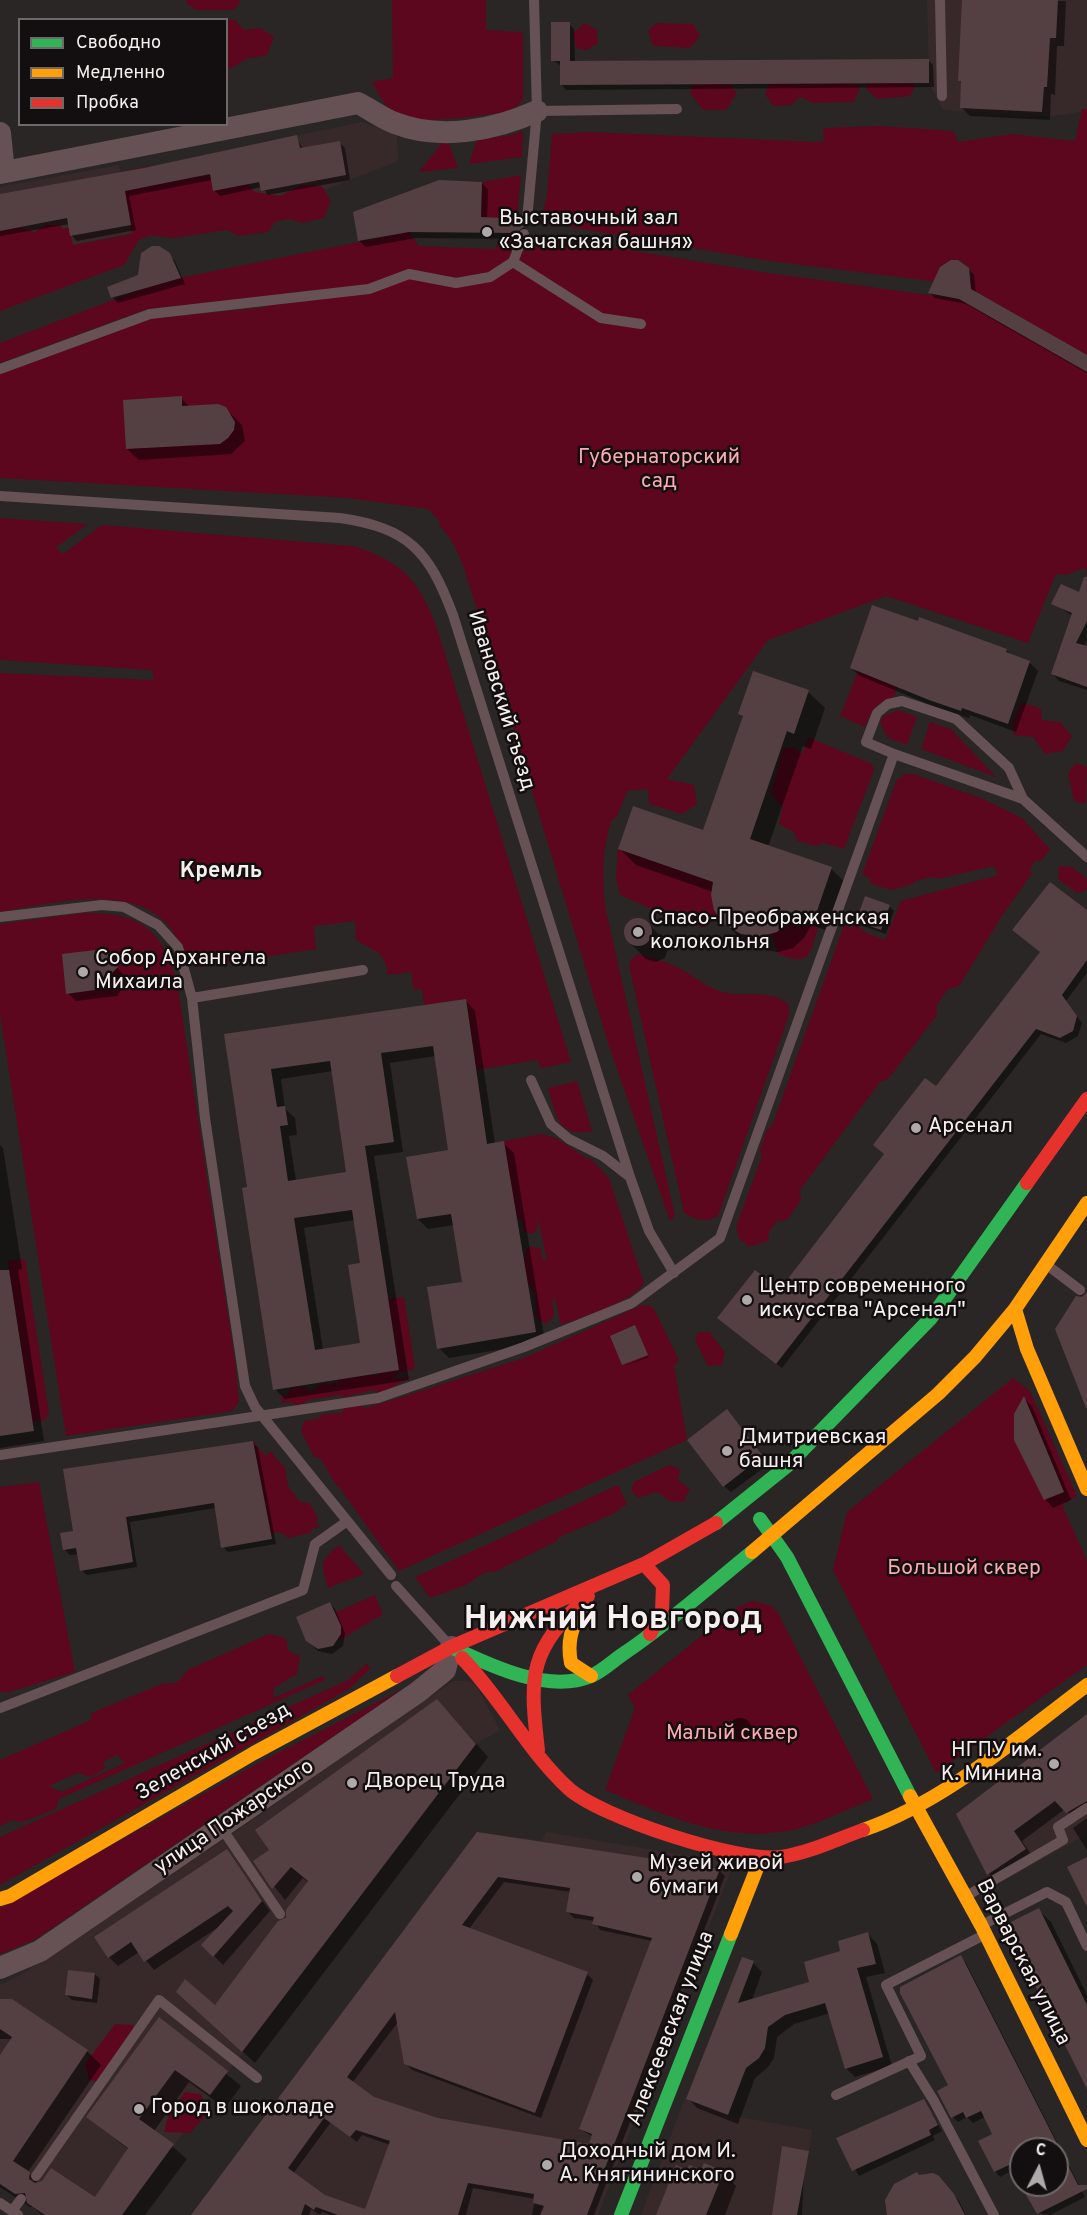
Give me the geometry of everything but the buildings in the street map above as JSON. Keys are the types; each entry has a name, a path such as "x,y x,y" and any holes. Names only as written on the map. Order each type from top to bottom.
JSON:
{"street":[{"path":"0,133 2,172 358,103 395,123 427,132 509,124 537,111"},
{"name":"Зеленский съезд","path":"0,1899 21,1890 254,1753 451,1647 644,1564 701,1534 748,1500 852,1403 931,1318 1087,1099"},
{"path":"451,1647 506,1673 536,1679 565,1680 591,1676 649,1636 771,1537 938,1394 975,1357 1015,1309 1085,1209"},
{"path":"1015,1309 1027,1349 1081,1460 1087,1490"},
{"name":"Варварская улица","path":"748,1500 771,1537 787,1557 916,1807 983,1930 1087,2140"},
{"path":"644,1564 663,1586 662,1611 649,1636"},
{"path":"591,1676 571,1663 567,1645 571,1627 599,1585"},
{"path":"599,1585 557,1626 543,1645 532,1704 541,1758 569,1789 599,1809 671,1836 761,1857 782,1857 810,1849 891,1820 940,1795 1087,1685"},
{"path":"451,1647 487,1684 538,1750"},
{"name":"улица Пожарского","path":"0,1968 40,1951 418,1692 445,1670 451,1647"},
{"name":"Алексеевская улица","path":"621,2215 761,1857"}],"lane":[{"path":"527,220 537,111 534,0"},
{"path":"940,0 942,96"},
{"path":"537,111 677,109"},
{"path":"0,369 150,314 369,289 409,274 456,283 490,277 513,262 524,234"},
{"path":"513,262 601,318 641,324"},
{"name":"Ивановский съезд","path":"0,496 340,518 389,529 407,539 425,558 441,583 453,615 630,1177 649,1231 674,1273"},
{"path":"1023,799 866,742 877,713 888,704 902,701 956,719 1008,768 1023,799 1087,857"},
{"path":"0,1455 378,1398 524,1347 632,1303 720,1238 894,754"},
{"path":"0,918 102,905 124,908 158,925 178,947 192,998 205,1118 245,1386 255,1407 391,1575"},
{"path":"192,998 363,970"},
{"path":"531,1080 551,1124 569,1139 603,1156 630,1177"},
{"path":"1046,1264 1080,1290"},
{"path":"0,1708 303,1590 315,1544 346,1522"},
{"path":"396,1586 451,1647"},
{"path":"965,1897 1063,1840 1058,1827 1087,1808"},
{"path":"221,1827 280,1914"},
{"path":"836,2095 921,2056 886,1985 1047,1892 1066,1902 1086,1942"},
{"path":"36,2176 159,2000 257,2078"},
{"path":"909,2061 934,2101 994,2215"},
{"path":"0,2203 15,2213 21,2199"}],"shaded area":[{"path":"927,0 1087,0 1087,111 1052,116 943,110 929,83"},
{"path":"362,122 397,134 398,161 299,200 213,191 210,175 153,185 149,166"},
{"path":"119,165 133,233 72,245 69,228 0,242 0,187"},
{"path":"453,1681 468,1681 476,1685 500,1730 476,1744 122,2215 45,2215 0,2184 0,1985 19,1976 225,1839"},
{"path":"1087,1714 1087,1834 994,1886 986,1872"},
{"path":"740,1718 745,1719 751,1725 751,1735 745,1741 740,1742 735,1741 729,1735 728,1730 729,1725 735,1719"},
{"path":"477,1832 542,1841 546,1832 731,1863 732,1867 598,2215 191,2215"},
{"path":"685,2098 728,2115 812,2130 809,2151 782,2147 772,2215 641,2215"}],"green space":[{"path":"187,0 239,0 240,2 234,10 196,10 186,3"},
{"path":"392,0 486,0 486,30 521,32 523,35 523,100 508,111 471,117 423,120 401,117 392,111 372,82 393,78"},
{"path":"228,20 235,20 244,30 260,28 274,37 267,55 246,59 230,69 228,68"},
{"path":"585,23 597,30 598,43 587,50 576,48 573,33"},
{"path":"656,23 693,24 700,36 690,48 653,46 648,31"},
{"path":"907,72 915,86 910,96 878,99 866,89 868,77"},
{"path":"806,77 851,79 860,88 854,102 813,103 800,97 791,105 773,106 765,94 771,78 791,78 799,86"},
{"path":"725,78 737,93 726,110 703,110 690,93 694,80"},
{"path":"1082,109 1087,109 1087,355 969,288 972,274 966,265 954,260 940,267 938,282 770,261 540,222 547,196 552,134 590,132 817,142 824,141 823,128 879,126 953,131 958,142 1012,134 1075,141"},
{"path":"523,131 522,157 469,164 477,139 507,136"},
{"path":"444,140 448,141 458,168 419,172"},
{"path":"149,166 150,170 164,167 197,177 239,175 255,192 280,196 302,185 322,186 331,201 324,218 302,223 289,219 275,222 268,232 239,236 227,230 172,238 151,235 139,240 124,265 0,311 0,225 9,224 35,232 45,225 60,225 63,229 69,228 73,245 132,234 128,210 123,209 121,172"},
{"path":"521,175 517,219 481,217 482,182"},
{"name":"Губернаторский сад","path":"409,232 419,246 494,249 507,233 516,233 511,250 532,251 537,235 768,273 959,299 1087,372 1087,571 1084,568 1066,575 1056,574 1028,643 886,596 768,640 667,779 694,785 697,804 682,814 649,804 648,789 627,791 617,817 612,819 606,841 604,862 605,906 675,1216 670,1221 608,1043 466,574 458,553 439,525 440,522 428,509 348,498 0,478 0,374 150,319 266,307 266,296 147,309 0,363 0,343 142,289 179,278"},
{"path":"0,518 88,524 56,547 63,554 102,525 353,546 384,558 406,574 422,595 436,625 571,1062 541,1068 537,1060 476,1070 466,999 424,1005 422,989 414,990 411,972 388,975 381,955 356,940 355,921 314,926 316,949 198,967 189,959 166,923 150,911 130,903 109,900 64,901 0,912 0,673 154,680 152,670 0,660"},
{"path":"858,671 898,685 894,697 883,701 876,708 865,727 840,716"},
{"path":"1022,702 1041,709 1042,720 1060,722 1072,736 1063,751 1045,754 1033,737 1014,735 1012,723"},
{"path":"899,710 917,717 907,745 888,738 880,723 883,716"},
{"path":"930,722 951,729 996,777 921,749"},
{"path":"808,737 872,764 874,770 844,849 823,843 816,846 797,841 795,833 779,824 783,804 780,805 771,793 783,749 794,747 802,754"},
{"path":"1076,763 1087,767 1086,804 1074,801 1068,773"},
{"path":"904,774 913,774 983,799 1022,818 1050,849 1041,861 1035,861 1029,871 1033,872 1002,916 959,986 948,989 937,1005 937,1015 888,1079 880,1082 800,1190 801,1200 787,1220 776,1222 769,1232 768,1241 748,1247 745,1242 740,1241 736,1227 762,1156 760,1151 767,1129 772,1126 844,925 851,928 856,924 866,933 885,940 901,901 998,875 994,866 938,879 933,877 915,881 913,884 892,890 871,884 870,878 862,875 896,781"},
{"path":"618,849 713,882 712,900 719,917 703,927 674,919 620,895 616,877"},
{"path":"1059,866 1072,867 1087,879 1087,890 1077,893 1058,879"},
{"path":"84,913 120,916 146,927 164,949 177,982 235,1361 239,1402 232,1411 66,1436 0,1014 0,924"},
{"path":"790,918 818,928 810,952 802,959 778,954 771,934"},
{"path":"638,954 675,966 721,992 767,995 789,1005 789,1015 718,1216 709,1219 697,1219 684,1213 629,966 631,959"},
{"path":"577,1081 592,1131 571,1131 560,1123 556,1116 548,1088"},
{"path":"542,1134 558,1139 586,1158 590,1158 609,1178 644,1283 639,1290 619,1302 561,1325 555,1299 552,1300 554,1316 546,1324 536,1318 535,1294 523,1275 526,1249 532,1246 541,1249 542,1258 547,1261 537,1214 538,1228 533,1234 524,1232 522,1221 512,1214 511,1185 504,1141"},
{"path":"25,1259 49,1413 45,1420 32,1422 8,1261"},
{"path":"404,1297 415,1367 413,1370 397,1373 394,1379 413,1376 380,1394 373,1390 344,1397 340,1395 308,1400 295,1405 291,1402 282,1403 281,1396 288,1395 290,1388 303,1387 311,1391 321,1384 338,1383 340,1371 361,1370 375,1376 396,1353 388,1299"},
{"path":"649,1305 654,1309 679,1360 674,1366 687,1440 399,1571 336,1485 320,1458 314,1457 301,1431 304,1421 319,1418 322,1414 341,1413 345,1408 361,1405 364,1408 380,1404 524,1358 640,1306"},
{"path":"698,1332 709,1332 725,1352 722,1365 708,1366 695,1340"},
{"name":"Большой сквер","path":"1013,1378 1030,1391 1077,1496 1062,1505 1087,1561 1087,1665 936,1773 833,1570 847,1512"},
{"path":"253,1441 265,1456 270,1451 285,1468 288,1486 300,1502 309,1503 318,1517 316,1522 320,1527 313,1528 310,1533 288,1538 280,1532 271,1533 254,1470 258,1465"},
{"path":"669,1465 680,1469 678,1480 690,1489 683,1502 669,1501 657,1492 638,1498 631,1490 634,1482"},
{"path":"39,1482 75,1672 9,1692 0,1692 0,1487"},
{"path":"618,1485 627,1504 613,1514 559,1537 557,1541 494,1572 485,1572 466,1585 430,1598 415,1577"},
{"path":"339,1545 364,1574 328,1588 323,1564 328,1555"},
{"path":"375,1595 383,1614 338,1641 341,1634 332,1614"},
{"name":"Малый сквер","path":"753,1601 772,1606 779,1615 873,1799 792,1830 743,1833 696,1825 605,1790 635,1708 628,1695 737,1607"},
{"path":"269,1634 286,1638 288,1651 300,1656 297,1674 274,1688 273,1698 323,1676 325,1680 59,1799 56,1809 22,1822 12,1820 0,1826 0,1760 91,1720 91,1713 164,1683 178,1681 187,1670","holes":["117,1755 125,1763 61,1792 49,1786 77,1773 91,1777 105,1768 103,1762"]},
{"path":"367,1663 370,1669 349,1689 0,1885 0,1837 348,1680"},
{"path":"403,1689 36,1939 0,1954 0,1908 262,1761"},
{"path":"115,2024 133,2025 135,2041 105,2083 89,2080 85,2064"},
{"path":"185,2092 201,2094 208,2113 190,2133 164,2132 169,2113"}],"traffic: fast":[{"path":"716,1523 787,1466 931,1318 1027,1183"},
{"path":"760,1519 787,1557 910,1796"},
{"path":"451,1647 501,1669 538,1679 556,1682 574,1681 591,1676 690,1604 752,1552"},
{"path":"621,2215 731,1934"}],"traffic: slow":[{"path":"752,1552 938,1394 975,1357 1015,1309 1087,1203"},
{"path":"1015,1309 1027,1349 1087,1489"},
{"path":"582,1610 571,1635 569,1648 571,1663 591,1676"},
{"path":"0,1899 10,1896 254,1753 397,1676"},
{"path":"863,1830 894,1817 953,1785 1087,1685"},
{"path":"910,1796 981,1925 1087,2140"},
{"path":"731,1934 761,1858"}],"traffic: jam":[{"path":"1027,1183 1087,1099"},
{"path":"397,1676 451,1647 644,1564 716,1523"},
{"path":"644,1564 663,1585 662,1611 650,1634"},
{"path":"538,1750 534,1701 534,1682 538,1664 554,1632 588,1596"},
{"path":"462,1658 553,1773 584,1800 609,1812 671,1836 735,1853 761,1857 781,1857 802,1852 863,1830"}],"place":[{"name":"Выставочный зал «Зачатская башня»","path":"487,232"},
{"name":"Спасо-Преображенская колокольня","path":"638,932"},
{"name":"Собор Архангела Михаила","path":"83,972"},
{"name":"Арсенал","path":"916,1128"},
{"name":"Центр современного искусства \"Арсенал\"","path":"747,1300"},
{"name":"Дмитриевская башня","path":"727,1451"},
{"name":"НГПУ им. К. Минина","path":"1054,1764"},
{"name":"Дворец Труда","path":"352,1783"},
{"name":"Музей живой бумаги","path":"637,1877"},
{"name":"Город в шоколаде","path":"139,2109"},
{"name":"Доходный дом И. А. Княгининского","path":"547,2165"}],"district":[{"name":"Кремль","path":"221,873"},
{"name":"Нижний Новгород","path":"613,1621"}]}
